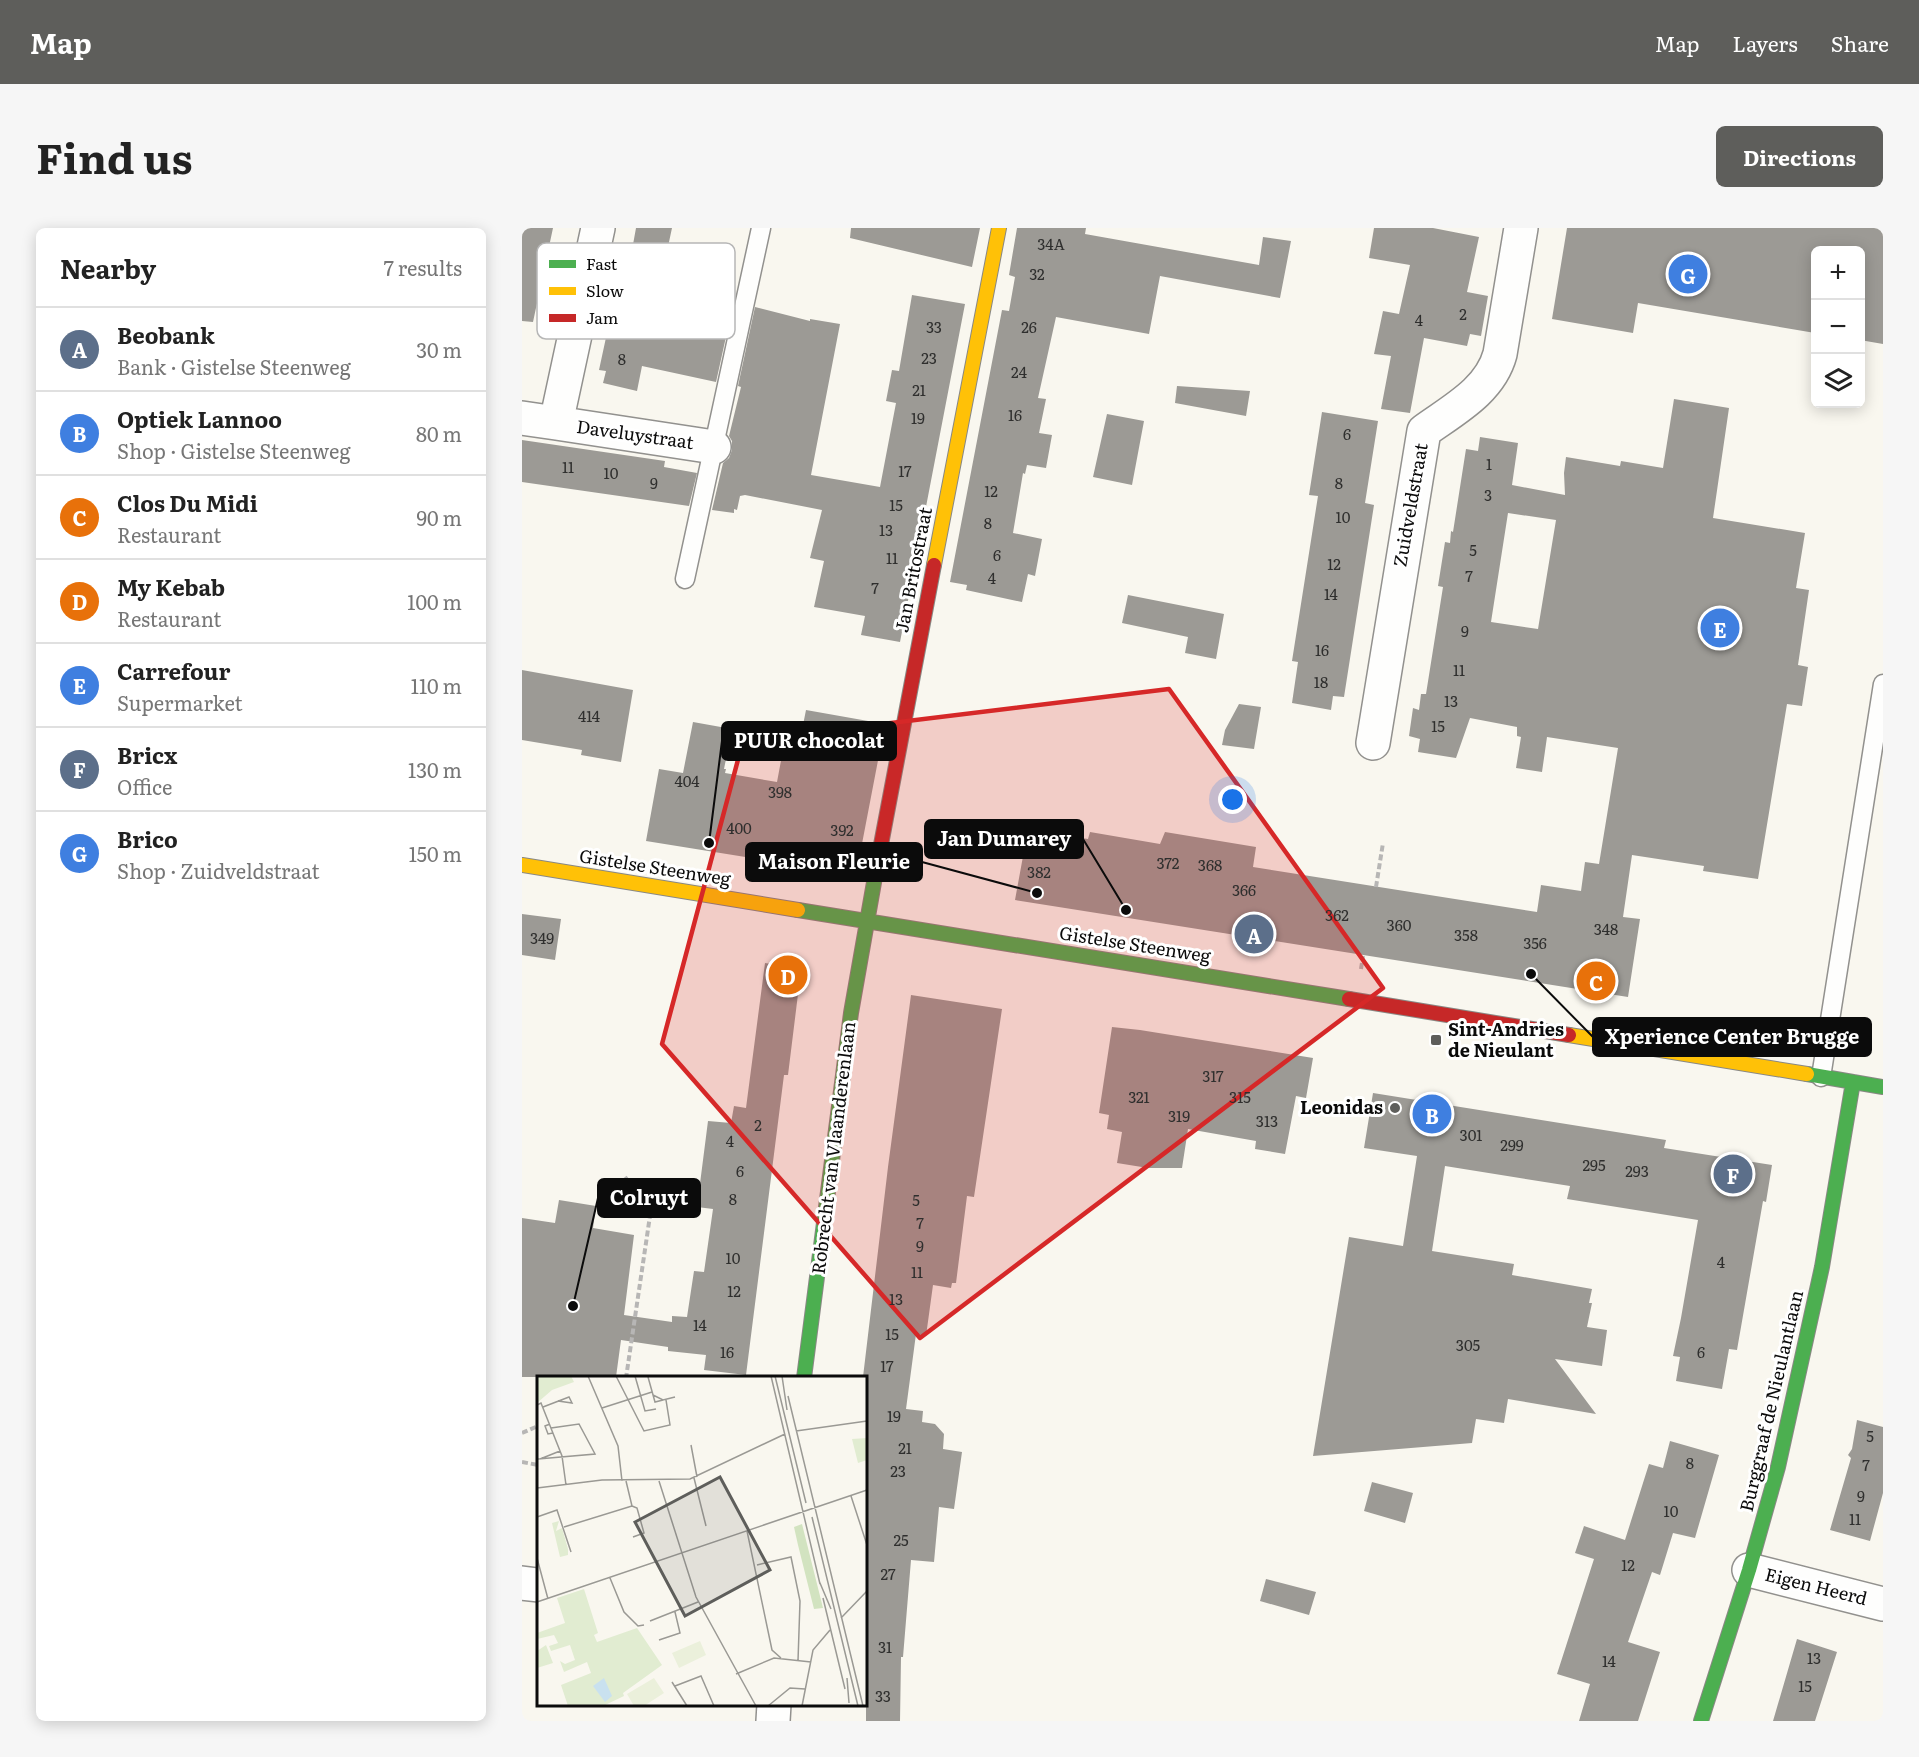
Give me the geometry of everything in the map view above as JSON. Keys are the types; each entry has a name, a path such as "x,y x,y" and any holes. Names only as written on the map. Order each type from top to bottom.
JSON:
{"street":[{"name":"Daveluystraat","path":"595,243 598,228"},
{"name":"Jan Britostraat","path":"867,920 999,228"},
{"name":"Zuidveldstraat","path":"1373,743 1424,431 1476,393 1497,368 1521,228"},
{"name":"Daveluystraat","path":"556,423 574,339"},
{"name":"Daveluystraat","path":"522,418 714,447"},
{"name":"Gistelse Steenweg","path":"522,865 1883,1088"},
{"name":"Robrecht van Vlaanderenlaan","path":"804,1376 851,1013 867,920"},
{"name":"Burggraaf de Nieulantlaan","path":"1701,1721 1749,1570 1778,1467 1822,1267 1853,1082"},
{"name":"Eigen Heerd","path":"1749,1570 1883,1604"},
{"path":"522,1583 537,1585"},
{"path":"773,1721 774,1706"}],"lane":[{"path":"685,579 761,228"},
{"path":"1821,1077 1883,684"}],"path":[{"path":"1376,887 1383,843"},
{"path":"625,1177 651,1209 626,1376"},
{"path":"522,1433 537,1426"},
{"path":"522,1462 537,1465"}],"highlighted area":[{"path":"1169,689 1383,988 920,1338 662,1044 743,741"}],"building":[{"path":"522,228 553,228 550,243 537,243 537,303 533,322 522,321"},
{"path":"636,228 672,228 669,243 633,243"},
{"path":"851,228 980,228 972,267 850,238"},
{"path":"1017,228 1086,228 1085,234 1259,265 1263,237 1291,241 1280,298 1160,276 1149,334 1056,317 1038,398 1046,399 1039,433 1052,435 1046,468 1027,465 1025,474 1023,473 1013,533 1042,539 1035,576 1028,574 1022,602 966,590 967,585 950,582 1002,310 1009,311 1015,277 1009,275"},
{"path":"1374,228 1433,228 1479,237 1467,292 1488,296 1481,336 1470,334 1467,346 1424,338 1410,413 1381,409 1391,356 1374,354 1383,311 1399,314 1410,265 1369,258"},
{"path":"1567,228 1883,228 1883,344 1865,341 1865,246 1811,246 1811,332 1638,303 1633,333 1552,319"},
{"path":"912,295 965,304 900,642 861,635 865,616 814,607 824,561 810,558 822,510 745,495 740,496 737,510 734,509 734,513 712,510 723,463 729,458 732,450 732,441 729,436 741,387 738,386 755,307 810,321 810,319 840,324 811,475 880,487 896,403 886,401 892,370 899,371"},
{"path":"606,339 726,339 716,382 642,366 637,391 603,383 606,371 599,370"},
{"path":"1177,386 1250,391 1246,416 1175,403"},
{"path":"1674,399 1729,408 1713,518 1805,533 1796,588 1809,590 1798,665 1808,667 1802,706 1787,704 1758,879 1703,871 1704,866 1632,855 1623,917 1640,919 1628,997 1015,900 1028,829 1088,839 1090,832 1160,844 1165,832 1256,847 1253,867 1537,912 1541,885 1581,891 1585,862 1599,864 1618,748 1547,737 1542,772 1516,768 1521,737 1517,736 1517,727 1470,718 1456,758 1418,752 1420,739 1409,736 1413,708 1419,710 1421,694 1426,694 1443,587 1438,586 1445,542 1450,543 1451,531 1453,532 1466,449 1478,451 1480,437 1518,443 1512,485 1565,495 1566,457 1620,466 1621,461 1663,468","holes":["1508,513 1556,520 1538,629 1491,622"]},
{"path":"1322,412 1378,421 1365,503 1374,505 1344,697 1333,696 1331,710 1292,703 1298,662 1292,661 1318,496 1309,495"},
{"path":"1107,414 1144,421 1132,485 1093,477"},
{"path":"522,440 665,461 664,467 697,473 689,506 522,482"},
{"path":"1128,595 1224,614 1216,659 1185,653 1188,637 1122,623"},
{"path":"522,670 633,690 621,762 581,755 582,750 522,740"},
{"path":"1239,704 1261,707 1254,749 1222,745 1225,730"},
{"path":"806,710 885,724 856,875 646,841 659,769 683,773 693,722 732,729 725,773 777,782 786,734 801,735"},
{"path":"522,914 561,919 555,960 522,955"},
{"path":"765,963 789,967 790,972 800,978 788,1075 784,1075 746,1375 704,1370 706,1355 668,1351 668,1347 621,1340 616,1376 522,1377 522,1218 555,1223 559,1200 596,1206 593,1228 634,1235 624,1315 672,1322 672,1316 687,1317 694,1271 704,1272 713,1209 697,1207 708,1121 731,1123 734,1106 746,1108"},
{"path":"911,995 1002,1009 974,1197 967,1196 956,1283 952,1283 951,1288 933,1285 926,1336 916,1334 906,1409 923,1411 922,1422 935,1424 944,1434 943,1449 962,1452 954,1509 939,1507 934,1562 911,1560 903,1657 901,1657 900,1721 866,1721 867,1376 863,1376"},
{"path":"1112,1027 1313,1058 1306,1098 1296,1096 1285,1154 1255,1149 1256,1141 1188,1129 1182,1168 1148,1168 1117,1163 1122,1132 1107,1129 1109,1115 1099,1113"},
{"path":"1373,1093 1666,1140 1664,1148 1772,1165 1766,1202 1763,1201 1737,1350 1729,1349 1722,1389 1676,1381 1680,1357 1673,1356 1698,1220 1567,1199 1570,1186 1445,1166 1432,1251 1514,1264 1512,1275 1592,1289 1589,1303 1592,1303 1587,1327 1607,1330 1602,1366 1555,1359 1596,1414 1508,1399 1504,1423 1476,1419 1472,1443 1313,1456 1349,1237 1403,1246 1417,1156 1364,1148"},
{"path":"1857,1420 1883,1427 1883,1493 1870,1541 1830,1530 1851,1458 1848,1455 1852,1449"},
{"path":"1670,1441 1719,1455 1695,1538 1673,1533 1660,1575 1652,1572 1628,1642 1660,1652 1638,1721 1579,1721 1590,1684 1557,1674 1594,1559 1575,1553 1584,1526 1625,1540 1649,1464 1663,1468"},
{"path":"1372,1482 1413,1493 1405,1523 1364,1511"},
{"path":"1266,1579 1316,1592 1309,1615 1260,1601"},
{"path":"1797,1639 1837,1652 1815,1721 1773,1721"}],"traffic: fast":[{"path":"804,1376 851,1013 876,871"},
{"path":"798,910 1349,999"},
{"path":"1807,1074 1883,1087"},
{"path":"1701,1721 1749,1570 1778,1467 1822,1267 1853,1082"}],"traffic: slow":[{"path":"934,565 999,228"},
{"path":"522,865 798,910"},
{"path":"1569,1035 1807,1074"}],"traffic: jam":[{"path":"876,871 934,565"},
{"path":"1349,999 1569,1035"}],"place":[{"name":"Brico","path":"1688,274"},
{"name":"Carrefour","path":"1720,628"},
{"name":"PUUR chocolat","path":"709,843"},
{"name":"Maison Fleurie","path":"1037,893"},
{"name":"Jan Dumarey","path":"1126,910"},
{"name":"Beobank","path":"1254,934"},
{"name":"Xperience Center Brugge","path":"1531,974"},
{"name":"My Kebab","path":"788,975"},
{"name":"Clos Du Midi","path":"1596,981"},
{"name":"Sint-Andries de Nieulant","path":"1436,1040"},
{"name":"Leonidas","path":"1395,1108"},
{"name":"Optiek Lannoo","path":"1432,1114"},
{"name":"Bricx","path":"1733,1174"},
{"name":"Colruyt","path":"573,1306"}]}
